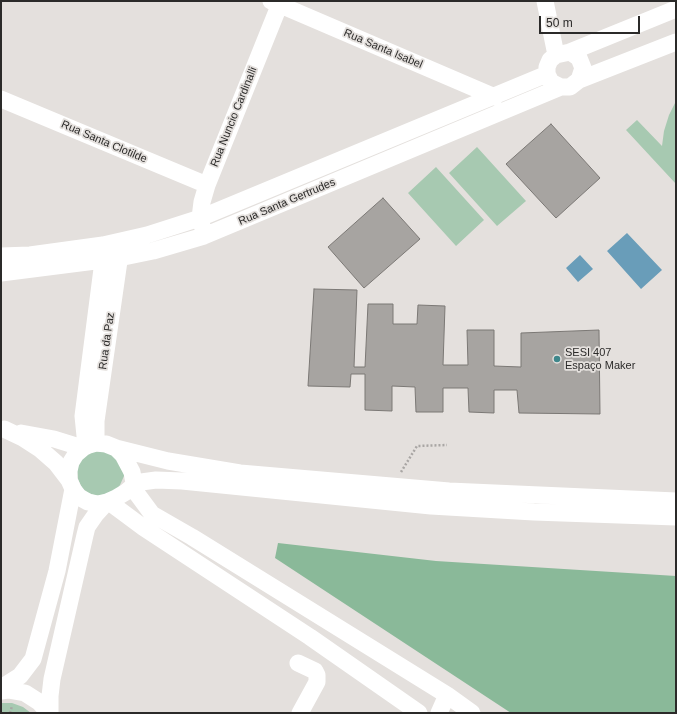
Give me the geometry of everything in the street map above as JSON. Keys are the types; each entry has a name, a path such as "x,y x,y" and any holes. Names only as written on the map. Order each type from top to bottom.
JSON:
{"street":[{"path":"545,1 563,53"},
{"name":"Rua Santa Isabel","path":"277,2 495,97"},
{"name":"Rua Nuncio Cardinalli","path":"204,236 200,218 202,202 207,185 277,2"},
{"path":"676,9 563,53 550,60 547,67 547,74 551,82 561,87 570,88 579,80 676,42"},
{"path":"563,53 579,58 583,68 579,80"},
{"name":"Rua Santa Gertrudes","path":"123,240 147,235 200,218 495,97 547,74"},
{"name":"Rua Santa Gertrudes","path":"1,273 108,255 153,251 204,236 561,87"},
{"name":"Rua Santa Clotilde","path":"1,99 207,185"},
{"name":"Rua da Paz","path":"88,446 96,420 108,255 123,240"},
{"name":"Rua Santa Gertrudes","path":"1,256 108,255"},
{"path":"2,429 88,446 106,444 116,448 168,461 240,473 449,491 676,501"},
{"path":"2,429 23,438 56,464 79,497 88,502 98,504 108,502 144,528 310,638 419,713"},
{"path":"1,689 20,676 33,659 57,571 71,484 69,471 71,462 76,454 88,446"},
{"path":"116,448 128,463 132,472 133,485 152,514 192,537 447,695 472,713"},
{"path":"49,713 52,679 87,527 96,514 108,502 126,492 133,485 156,480 182,481 431,506 534,512 676,517"},
{"path":"298,663 315,670 317,675 317,682 300,713"},
{"path":"1,689 25,693 39,702 49,713"},
{"path":"439,713 447,695"}],"path":[{"path":"400,473 417,446 447,444"},
{"path":"10,713 12,703"}],"green space":[{"path":"676,101 676,184 626,130 637,120 662,146 664,131 669,115"},
{"path":"477,147 526,201 497,226 449,173"},
{"path":"436,167 484,220 456,246 408,193"},
{"path":"94,451 112,453 123,467 124,476 115,492 97,496 88,493 82,488 78,479 77,470 80,461 86,455"},
{"path":"278,543 436,561 676,576 676,713 511,713 275,558"},
{"path":"1,703 12,703 23,707 31,713 1,713"}],"water":[{"path":"627,233 662,270 641,289 607,251"},
{"path":"580,255 593,269 578,282 566,268"}],"building":[{"path":"551,124 600,178 556,218 506,164"},
{"path":"383,198 420,239 364,288 328,247"},
{"path":"314,289 357,290 354,367 365,367 368,304 393,304 393,324 417,324 418,305 445,306 443,365 468,365 467,330 494,330 494,366 521,367 521,333 599,330 600,414 519,413 517,390 494,390 494,413 469,412 468,388 443,388 443,412 416,412 415,387 392,386 392,411 365,410 365,374 351,374 350,387 308,386"}],"place":[{"name":"SESI 407 Espaço Maker","path":"557,359"}]}
